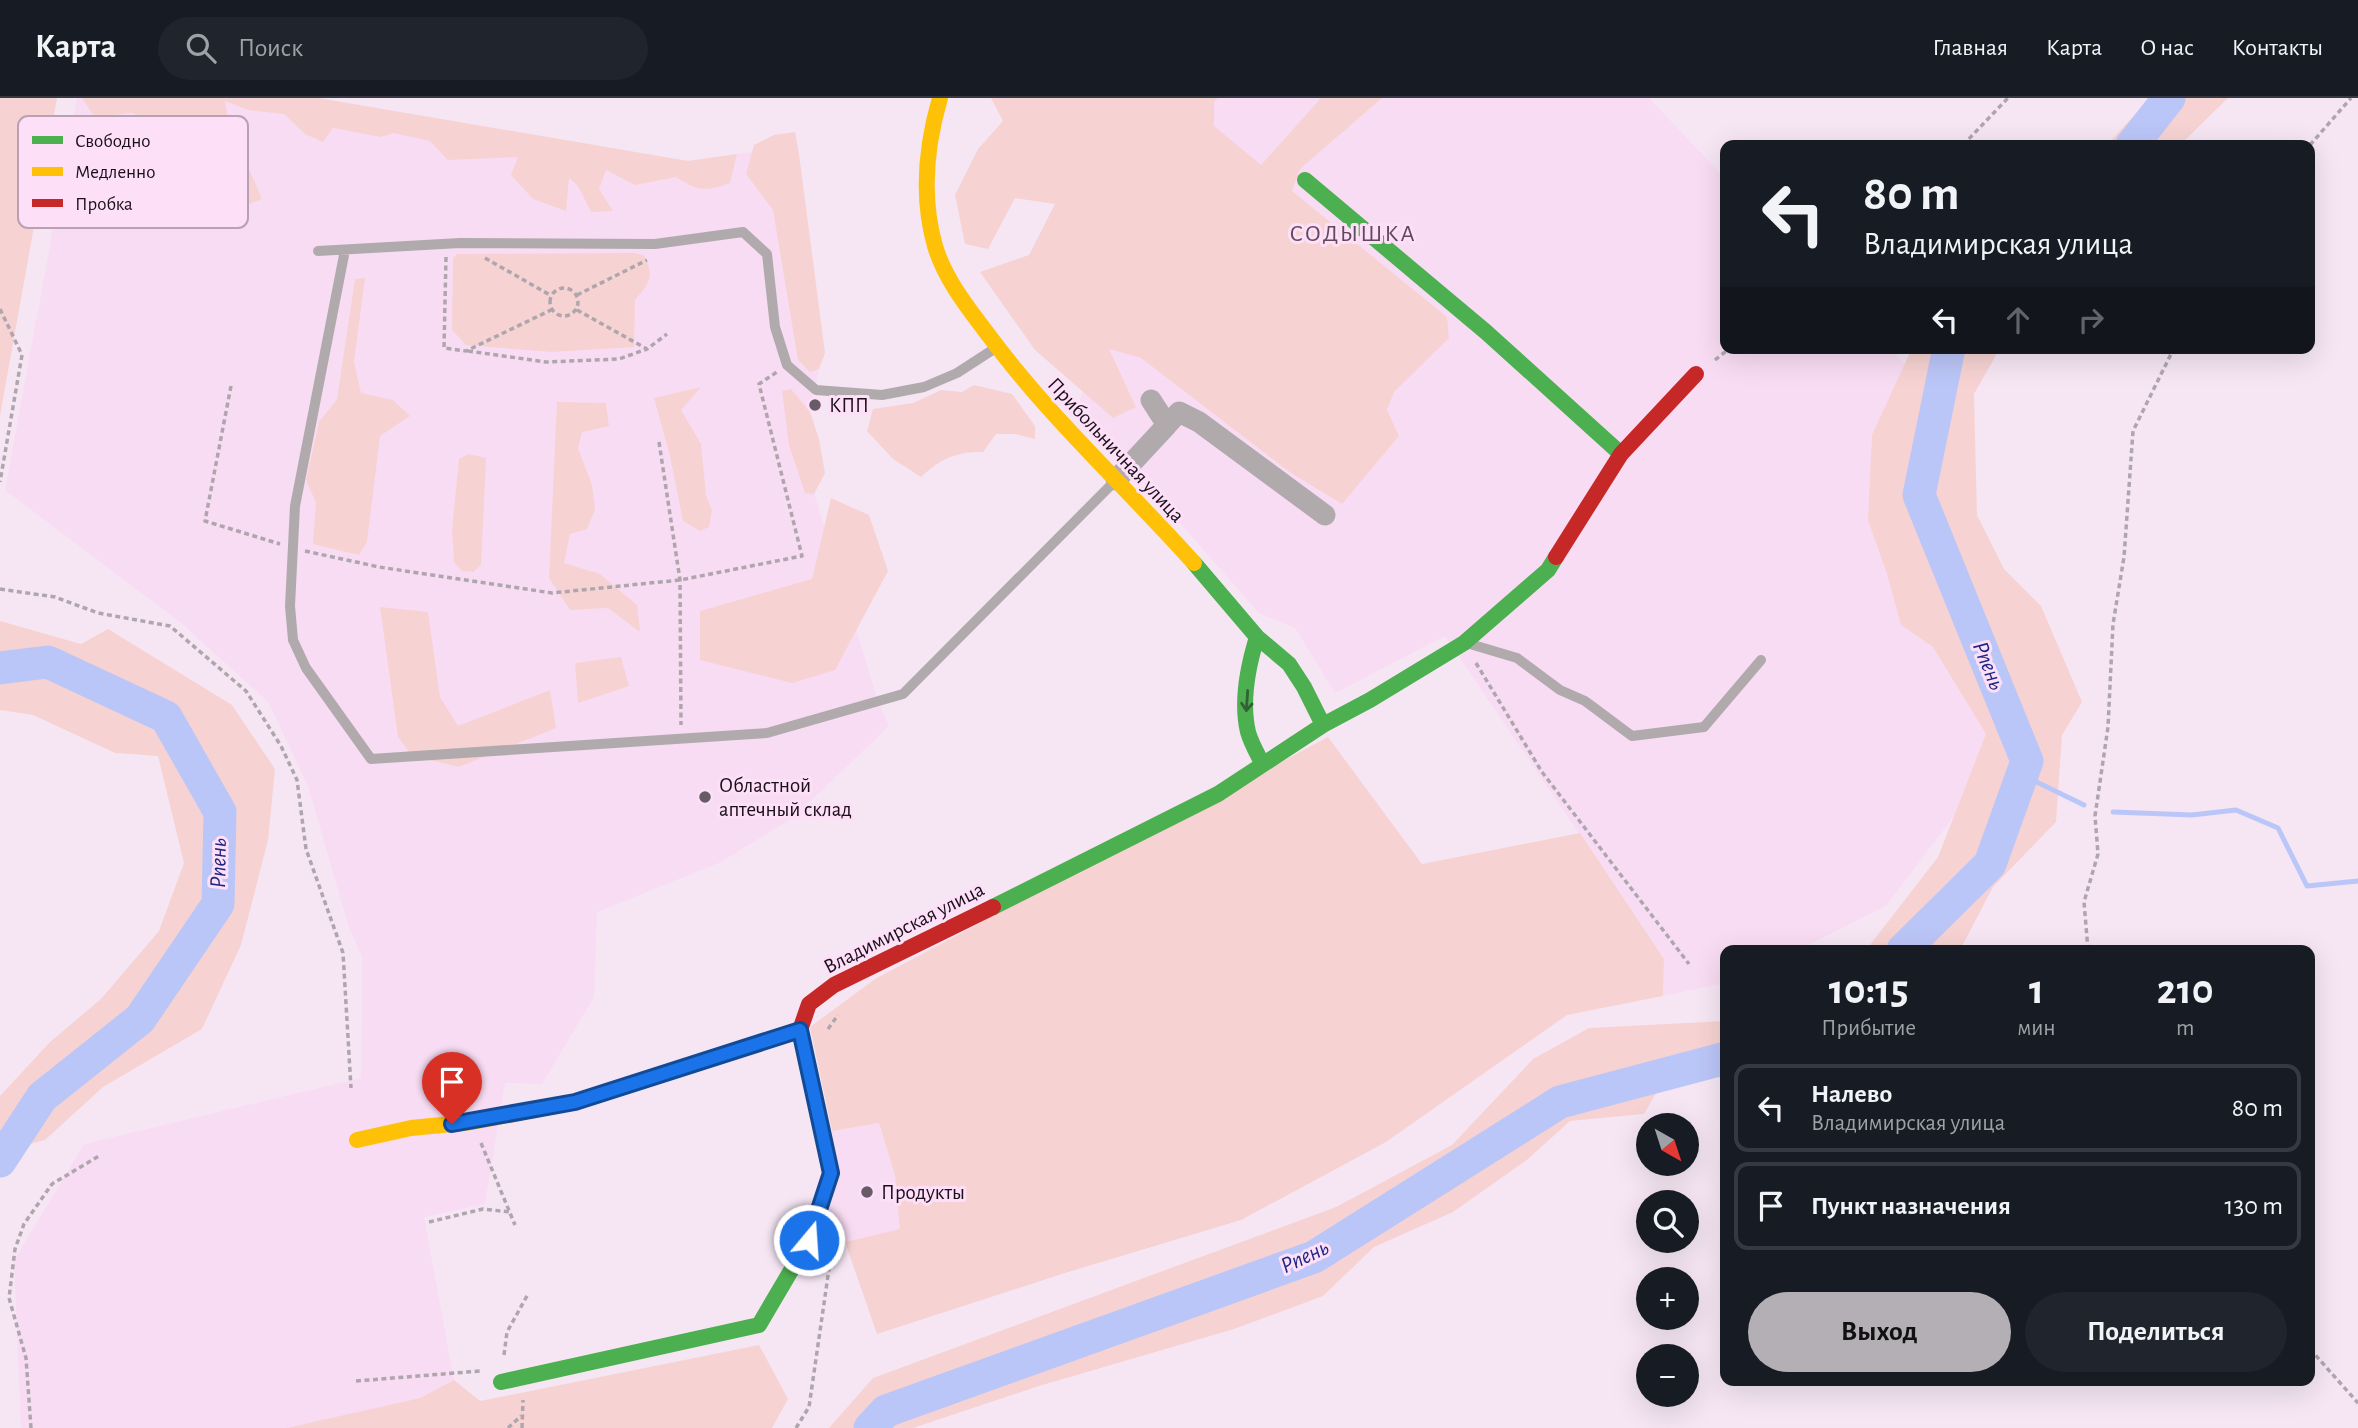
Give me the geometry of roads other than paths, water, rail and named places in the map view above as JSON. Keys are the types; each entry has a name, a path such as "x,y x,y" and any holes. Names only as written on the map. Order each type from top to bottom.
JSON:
{"street":[{"name":"Прибольничная улица","path":"940,98 933,119 926,177 932,235 944,269 996,347 1058,421 1191,559 1257,637 1270,645 1293,668 1323,725"},
{"path":"1305,180 1486,332 1621,454"},
{"path":"1323,725 1464,643 1548,570 1621,454 1696,374"},
{"path":"1151,400 1167,425"},
{"path":"1115,480 1179,412 1199,422 1325,515"},
{"path":"1257,637 1247,691 1246,716 1248,732 1262,763"},
{"name":"Владимирская улица","path":"800,1030 809,1004 834,985 1160,825 1218,794 1323,725"},
{"path":"357,1140 411,1128 472,1122 575,1102 800,1030 831,1173 809,1240 758,1325 501,1382"}],"lane":[{"path":"318,251 447,243 655,244 743,232 767,254 775,327 787,365 816,390 882,395 924,387 957,373 996,347"},
{"path":"345,250 295,506 290,607 293,640 306,668 371,759 767,733 903,694 1115,480"},
{"path":"1464,643 1517,658 1560,690 1585,701 1632,736 1704,727 1761,660"}],"waterway":[{"name":"Рпень","path":"2136,140 2169,98"},
{"name":"Рпень","path":"1908,945 1990,864 2027,761 1919,495 1948,354"},
{"name":"Рпень","path":"0,668 48,662 166,717 220,812 218,904 140,1019 42,1097 0,1161"},
{"path":"2022,775 2084,805"},
{"path":"2113,812 2192,815 2236,810 2278,828 2307,886 2358,881"},
{"name":"Рпень","path":"870,1428 886,1411 1314,1257 1560,1102 1720,1060"}],"place":[{"name":"КПП","path":"815,405"},
{"name":"Областной аптечный склад","path":"705,797"},
{"name":"Продукты","path":"867,1192"}],"district":[{"name":"СОДЫШКА","path":"1353,234"}]}
